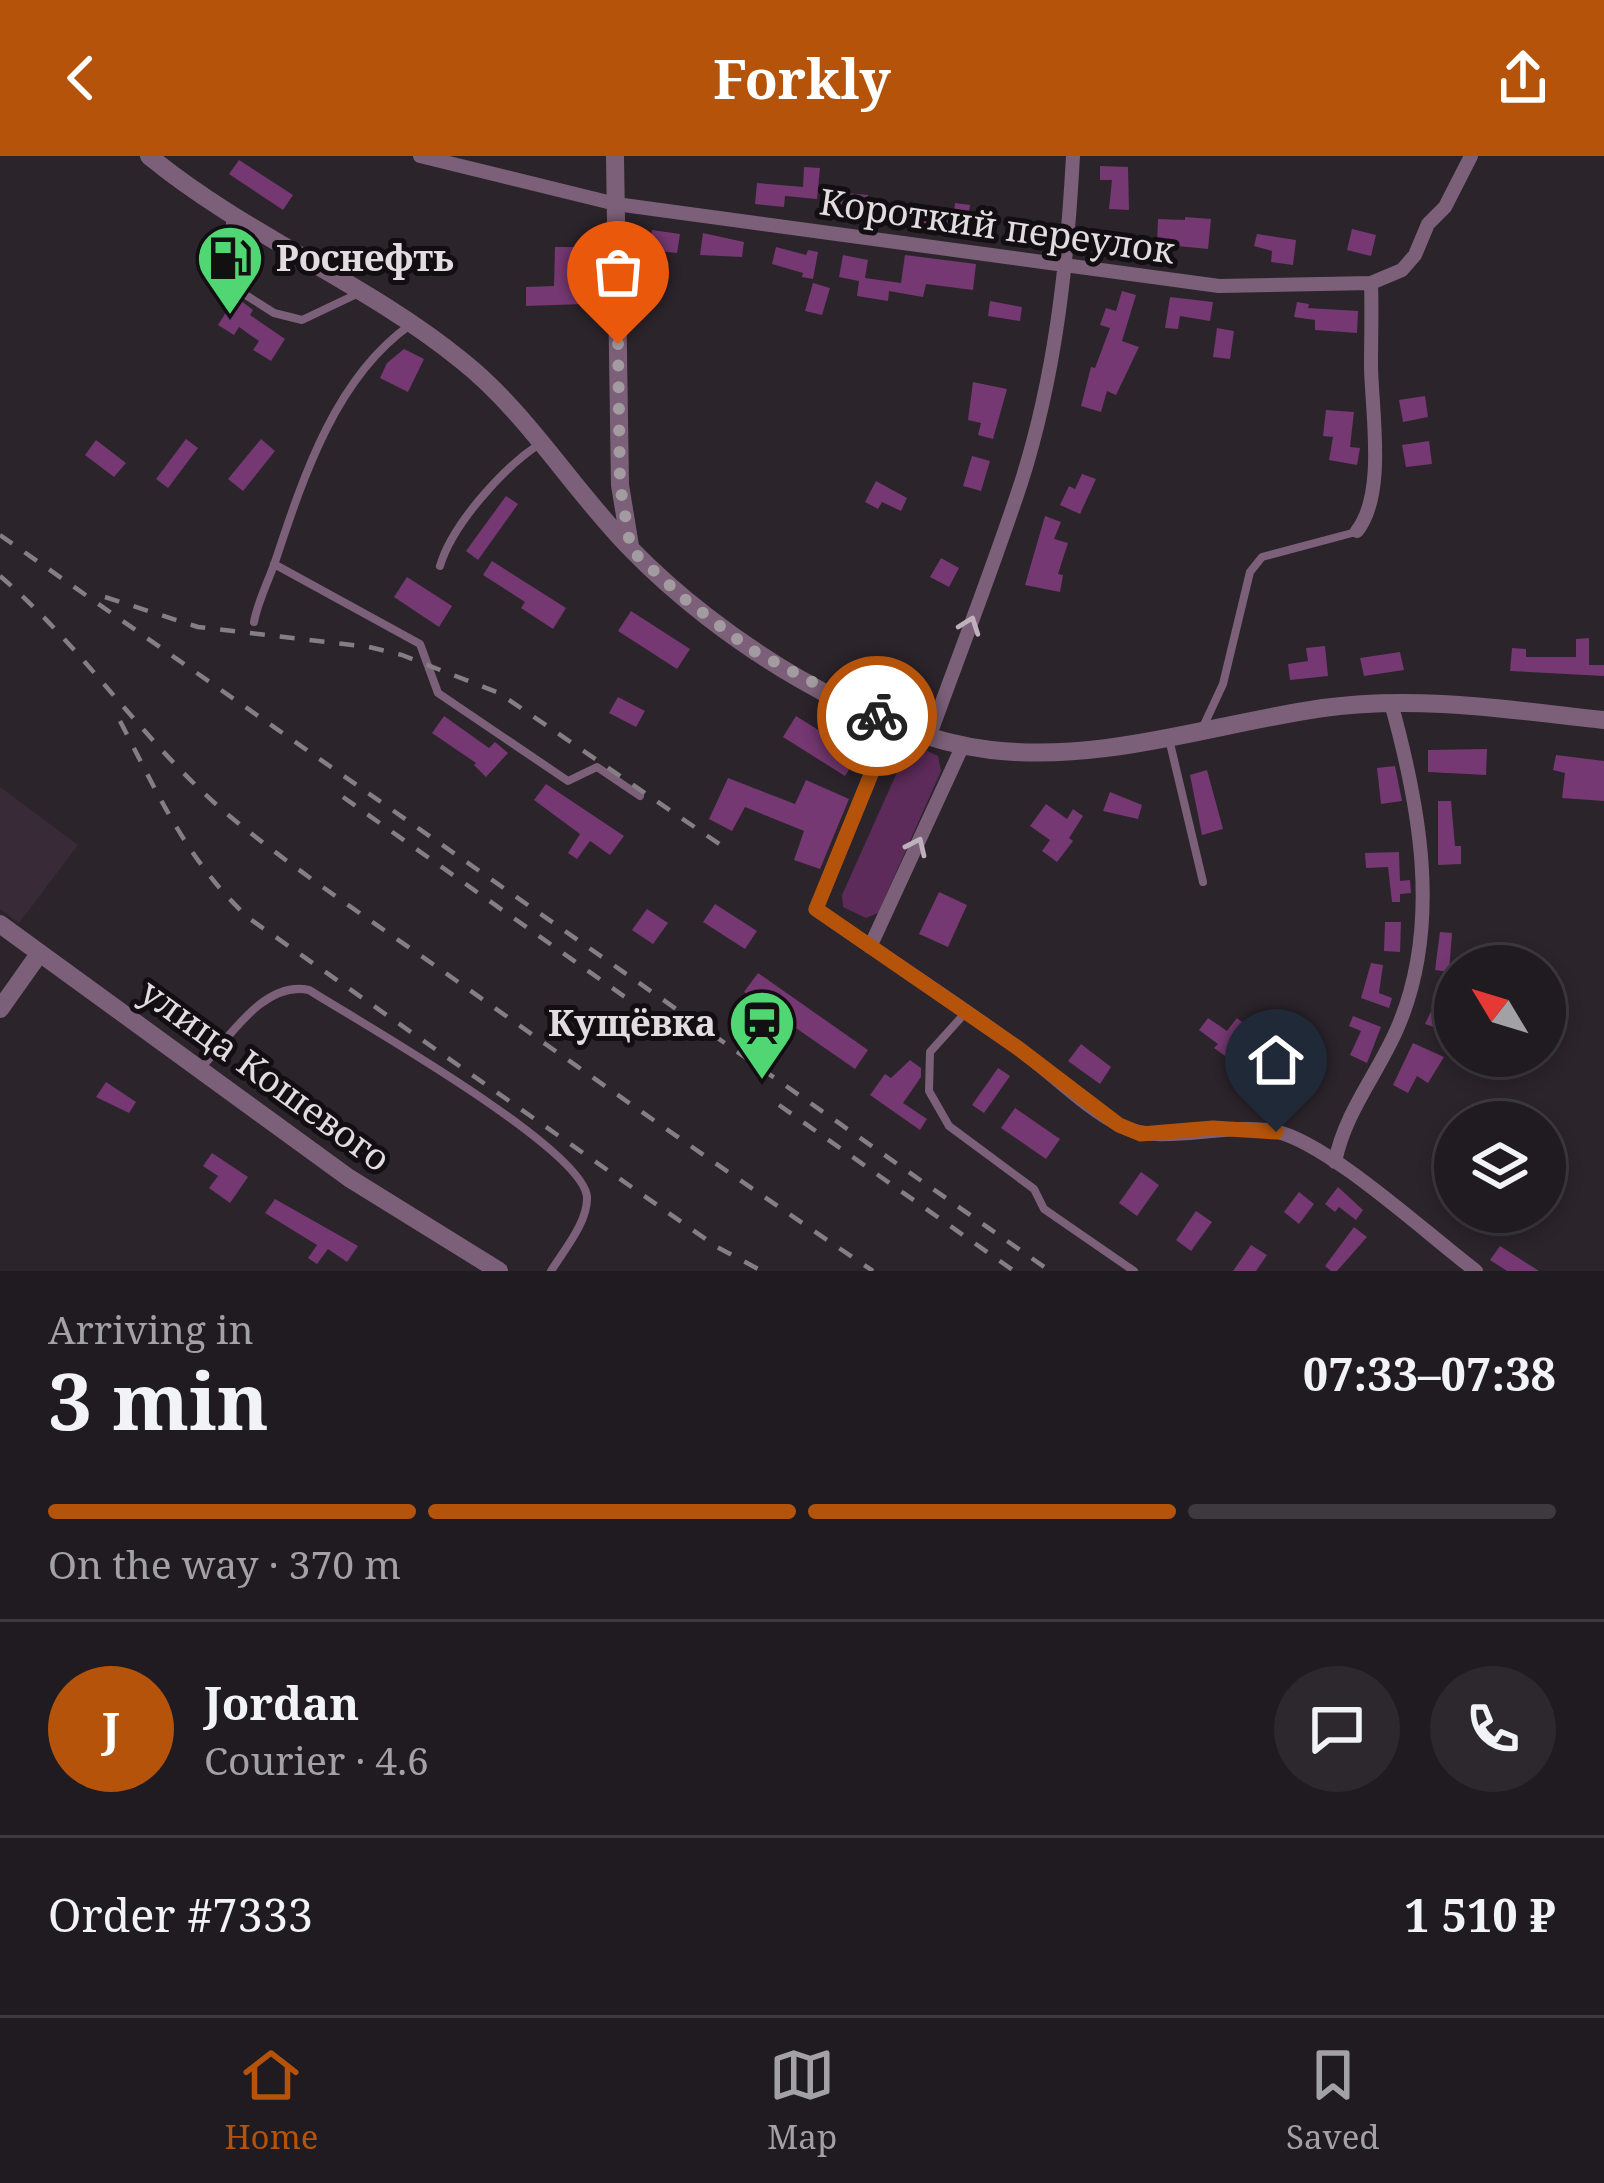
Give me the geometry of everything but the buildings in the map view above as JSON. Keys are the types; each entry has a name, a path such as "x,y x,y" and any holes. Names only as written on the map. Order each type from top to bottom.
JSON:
{"street":[{"name":"Короткий переулок","path":"420,156 616,204 1219,286 1371,283"},
{"path":"616,156 620,485 631,550"},
{"path":"930,735 1022,480 1052,358 1067,265 1073,156"},
{"path":"1357,532 1370,502 1375,446 1371,283 1402,270 1414,255 1472,156"},
{"path":"153,157 467,364 631,550 686,600 750,649 892,723 963,745 1048,753 1200,734 1323,708 1391,703 1439,703 1604,720"},
{"path":"1335,1162 1341,1133 1396,1030 1412,988 1420,946 1419,829 1410,770 1391,703"},
{"path":"892,723 816,909 1119,1125 1141,1134 1213,1128 1276,1132 1301,1140 1476,1271"},
{"path":"870,947 963,745"},
{"name":"улица Кошевого","path":"0,924 349,1178 499,1271"},
{"path":"0,1009 39,953"}],"lane":[{"path":"230,212 230,276 244,294 274,314 302,320 360,292"},
{"path":"254,622 312,462 334,418 384,343 411,324"},
{"path":"440,566 446,544 518,458 539,444"},
{"path":"1200,734 1222,684 1250,572 1262,556 1357,532"},
{"path":"274,564 420,644 439,693 568,782 597,767 640,796"},
{"path":"1169,739 1203,882"},
{"path":"200,1070 264,1001 283,990 309,990 509,1117 578,1174 587,1192 586,1212 551,1271"},
{"path":"966,1012 929,1052 929,1091 949,1126 1034,1190 1044,1209 1134,1271"}],"shaded area":[{"path":"923,749 938,756 941,771 878,913 866,918 843,907 842,895 903,759"},
{"path":"0,787 78,845 19,923 0,909"}],"railway":[{"path":"0,535 1050,1271"},
{"path":"0,576 59,633 196,785 253,835 873,1271"},
{"path":"105,597 198,627 402,655 499,693 728,850"},
{"path":"120,721 192,851 250,919 717,1247 762,1271"},
{"path":"343,797 632,1002"},
{"path":"779,1105 1014,1271"}],"way so far":[{"path":"618,344 620,485 631,550 750,649 877,716"}],"place":[{"name":"Роснефть","path":"230,317"},
{"name":"Кущёвка","path":"762,1082"}],"route":[{"path":"877,716 892,723 816,909 1018,1048 1119,1125 1141,1134 1213,1128 1276,1132"}]}
